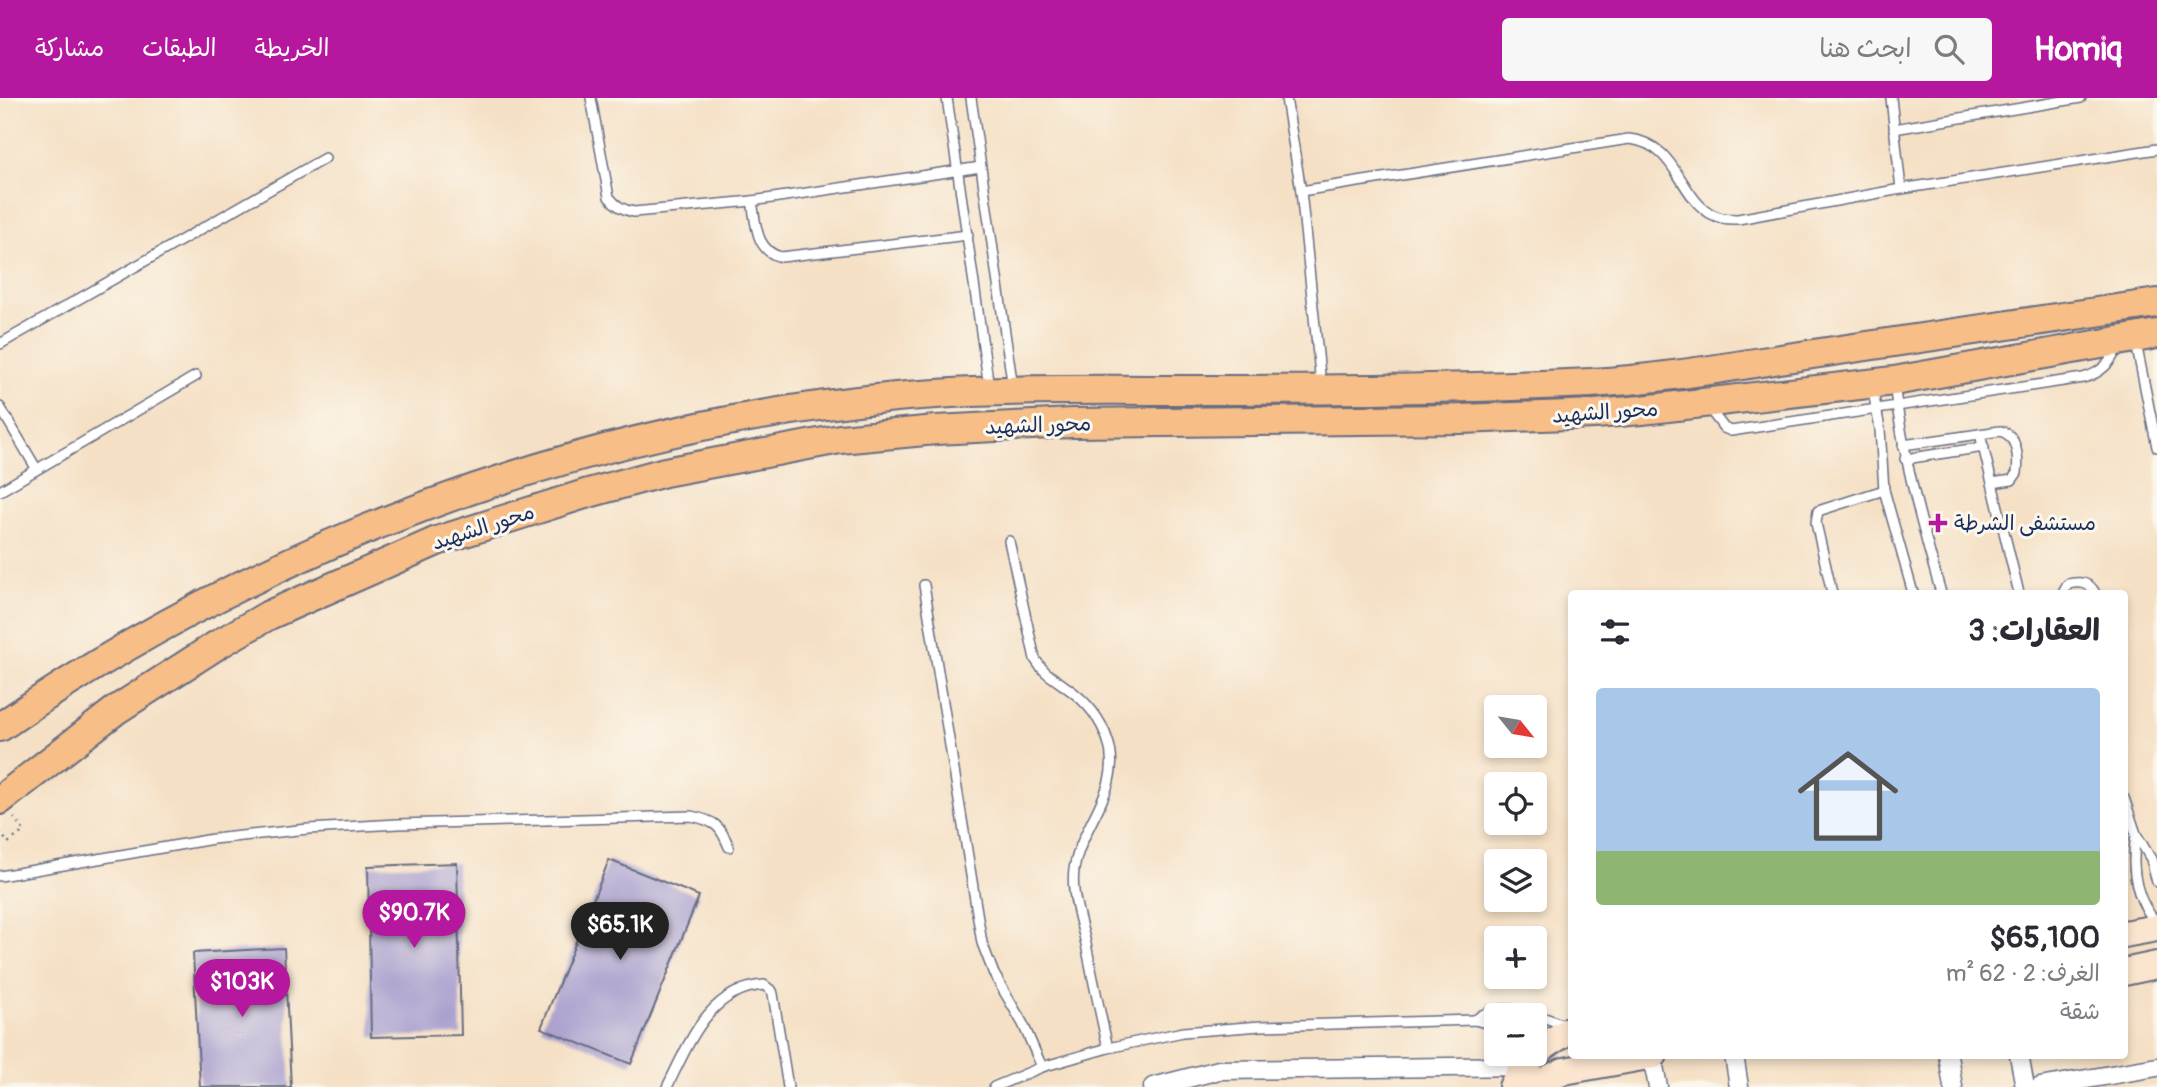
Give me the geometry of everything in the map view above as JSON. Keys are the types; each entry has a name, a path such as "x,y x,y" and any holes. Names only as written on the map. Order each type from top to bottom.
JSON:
{"main road":[{"name":"محور الشهيد","path":"0,727 12,711 175,621 294,562 460,494 540,467 692,428 781,412 895,397 1001,390 1322,390 1642,379 2157,303"},
{"name":"محور الشهيد","path":"0,800 116,710 269,615 437,541 585,494 665,472 840,439 936,430 1072,423 1353,422 1541,417 1705,403 1885,395 2145,338"},
{"path":"2128,933 2157,926"},
{"path":"2128,971 2157,965"},
{"path":"1561,1032 1568,1056"},
{"path":"1522,1080 1561,1032"},
{"path":"1574,1059 1587,1067"},
{"path":"1522,1080 1631,1059"}],"street":[{"path":"1654,1059 1658,1087"},
{"path":"1735,1059 1739,1087"},
{"path":"1949,1059 1953,1087"},
{"path":"2020,1059 2025,1087"},
{"path":"2040,1087 2157,1067"},
{"path":"1153,1087 1216,1079 1522,1080"}],"lane":[{"path":"591,98 608,197 615,206 635,212 752,201 981,167"},
{"path":"947,98 968,235 1001,390"},
{"path":"971,98 981,167 1001,390"},
{"path":"1286,98 1301,191 1322,390"},
{"path":"1891,98 1901,189"},
{"path":"1894,129 2081,98"},
{"path":"1301,191 1629,139 1642,140 1664,154 1707,212 1721,218 1738,219 1901,189 2157,149"},
{"path":"0,344 326,158"},
{"path":"752,201 758,238 764,249 781,257 968,235"},
{"path":"2145,338 2157,447"},
{"path":"0,491 196,376"},
{"path":"1885,395 1903,445 1940,590"},
{"path":"1885,395 1884,490 1912,590"},
{"path":"0,407 36,468"},
{"path":"1903,445 2000,431 2011,435 2018,473 2012,480 1992,483"},
{"path":"1980,434 2018,590"},
{"path":"1905,459 1984,447"},
{"path":"1831,590 1816,523 1818,511 1823,507 1884,490"},
{"path":"1009,541 1035,659 1045,673 1077,695 1087,706 1104,730 1111,751 1108,789 1079,850 1073,872 1073,884 1108,1048"},
{"path":"2065,590 2068,584 2079,582 2087,584 2092,590"},
{"path":"924,585 982,943 990,966 1023,1024 1042,1067"},
{"path":"2128,810 2136,834 2151,859 2157,883"},
{"path":"0,876 213,839 308,829 398,824 691,816 708,820 722,830 729,847"},
{"path":"2136,834 2133,858 2138,892 2157,926"},
{"path":"667,1087 706,1014 721,1000 737,991 764,985 773,995 788,1087"},
{"path":"1475,1020 1487,1013 1515,1010 1535,1014 1561,1032"},
{"path":"994,1087 1042,1067 1108,1048 1183,1032 1475,1020 1484,1023"}],"path":[{"path":"0,832 8,843 23,831"}],"building":[{"path":"609,860 699,896 631,1064 541,1028"},
{"path":"457,863 461,1035 371,1037 368,866"},
{"path":"284,948 291,1087 200,1087 193,953"}],"place":[{"name":"مستشفى الشرطة","path":"1938,523"}]}
